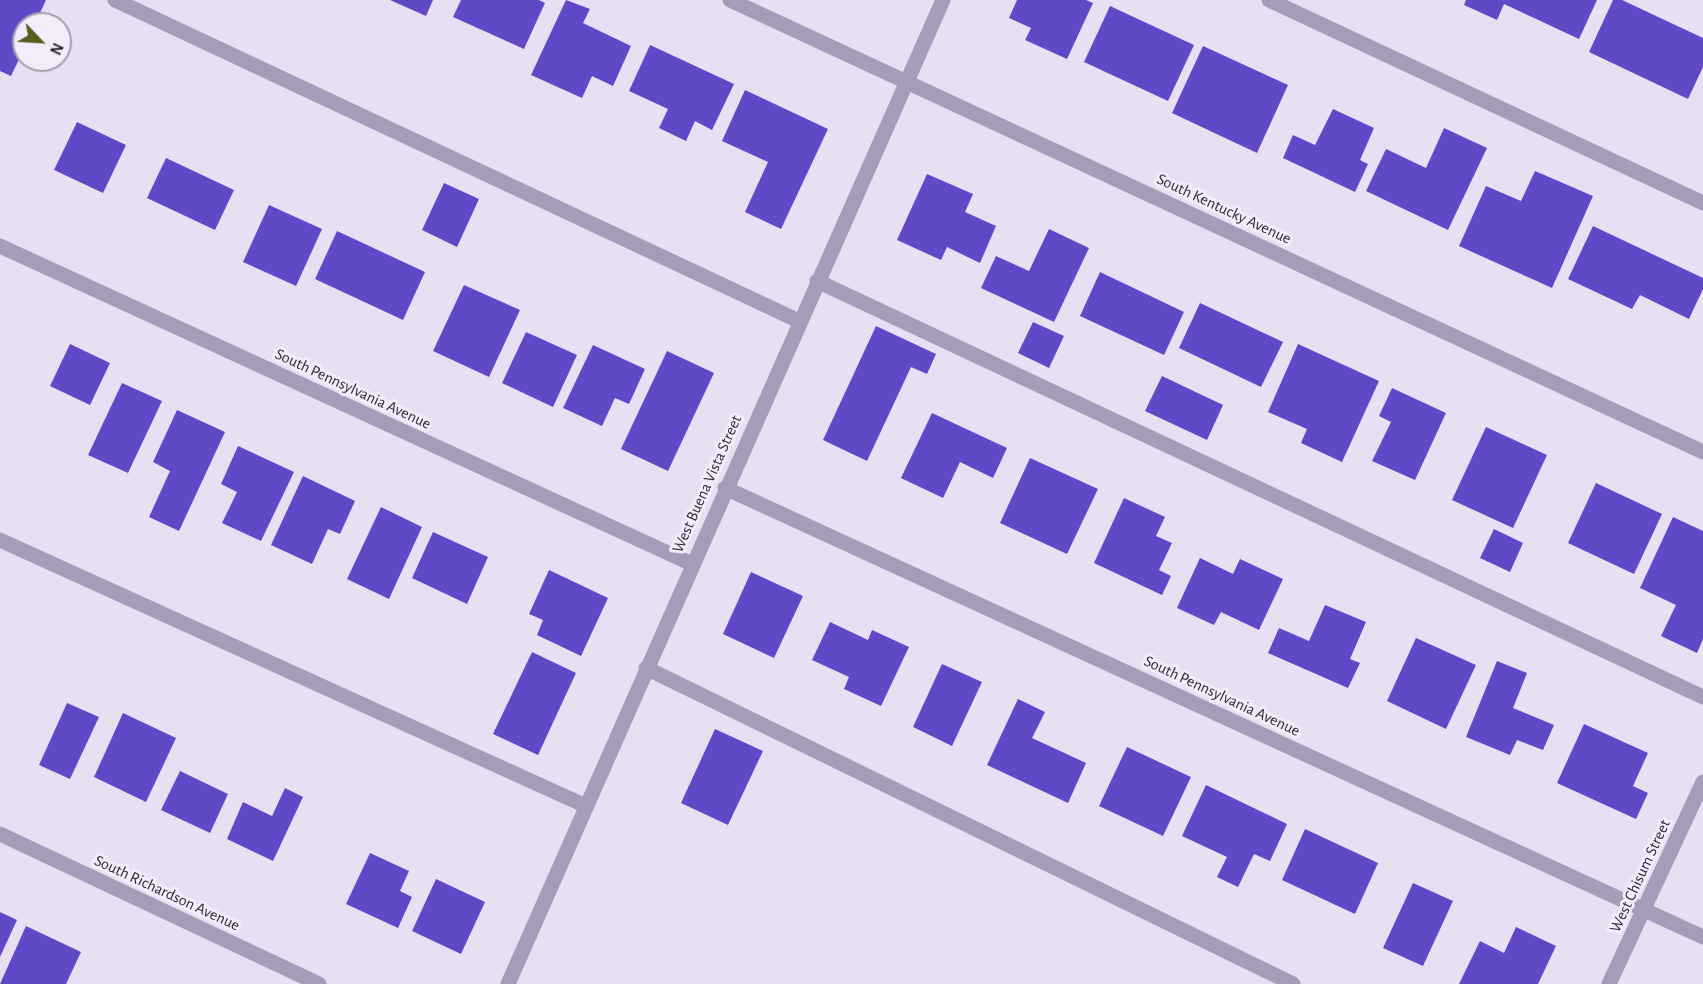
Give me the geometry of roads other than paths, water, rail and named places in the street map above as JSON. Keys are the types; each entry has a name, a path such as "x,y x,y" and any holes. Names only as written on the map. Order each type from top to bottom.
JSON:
{"street":[{"path":"115,0 799,321"},
{"name":"South Kentucky Avenue","path":"730,0 1703,452"},
{"name":"West Buena Vista Street","path":"508,984 725,488 943,0"},
{"path":"1269,0 1703,203"},
{"name":"South Pennsylvania Avenue","path":"0,246 692,564"},
{"path":"817,281 1703,697"},
{"name":"South Pennsylvania Avenue","path":"725,488 1703,937"},
{"path":"0,540 586,806"},
{"path":"646,668 1293,984"},
{"name":"West Chisum Street","path":"1609,984 1703,782"},
{"name":"South Richardson Avenue","path":"0,834 319,984"}]}
